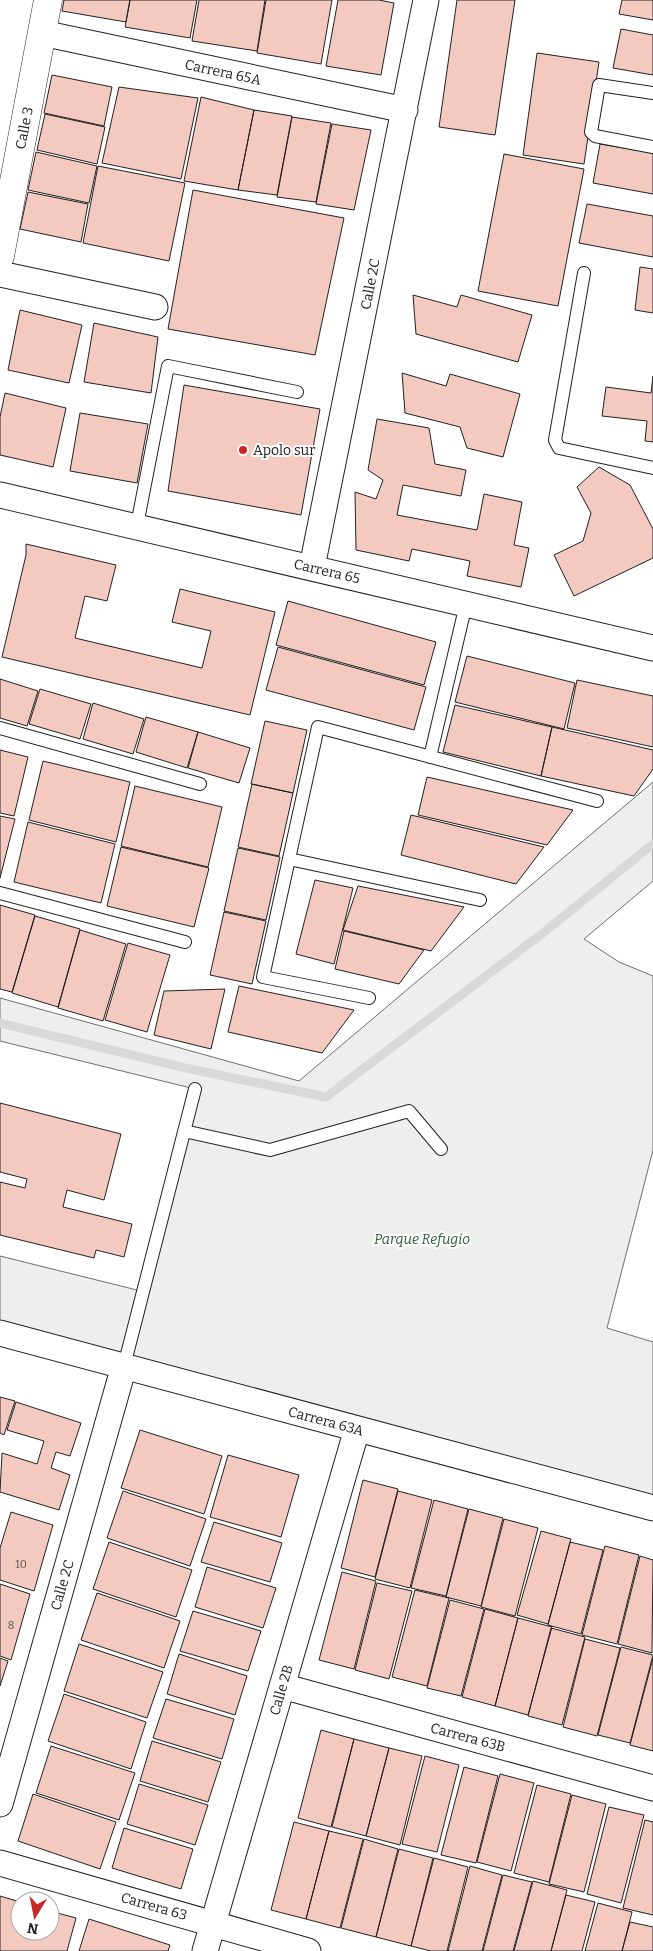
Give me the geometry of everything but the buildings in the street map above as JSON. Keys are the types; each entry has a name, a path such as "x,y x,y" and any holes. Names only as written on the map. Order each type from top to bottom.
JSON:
{"street":[{"name":"Calle 3","path":"0,256 48,0"},
{"name":"Calle 2C","path":"312,567 426,0"},
{"name":"Carrera 65A","path":"42,33 405,110"},
{"path":"0,274 155,307"},
{"name":"Carrera 65","path":"0,495 137,525 653,648"},
{"name":"Carrera 63A","path":"0,1333 653,1508"},
{"name":"Calle 2C","path":"0,1804 124,1366"},
{"name":"Calle 2B","path":"205,1951 357,1429"},
{"name":"Carrera 63B","path":"282,1686 653,1788"},
{"name":"Carrera 63","path":"0,1863 308,1951"}],"lane":[{"path":"653,92 599,85 592,132 595,136 653,147"},
{"path":"584,273 554,440 559,448 653,468"},
{"path":"137,525 168,366 297,392"},
{"path":"430,757 466,604"},
{"path":"369,998 263,977 318,727 597,802"},
{"path":"0,728 200,784"},
{"path":"289,859 480,900"},
{"path":"0,893 185,942"},
{"path":"124,1366 195,1089"},
{"path":"184,1131 270,1150 409,1111 441,1149"}],"green space":[{"name":"Parque Refugio","path":"653,782 653,881 584,939 619,962 653,976 653,1150 607,1328 653,1342 653,1508 0,1333 0,1256 145,1292 195,1089 0,1041 0,998 299,1081"}],"waterway":[{"path":"0,1023 190,1069 326,1097 543,933 653,844"}],"place":[{"name":"Apolo sur","path":"243,450"}]}
